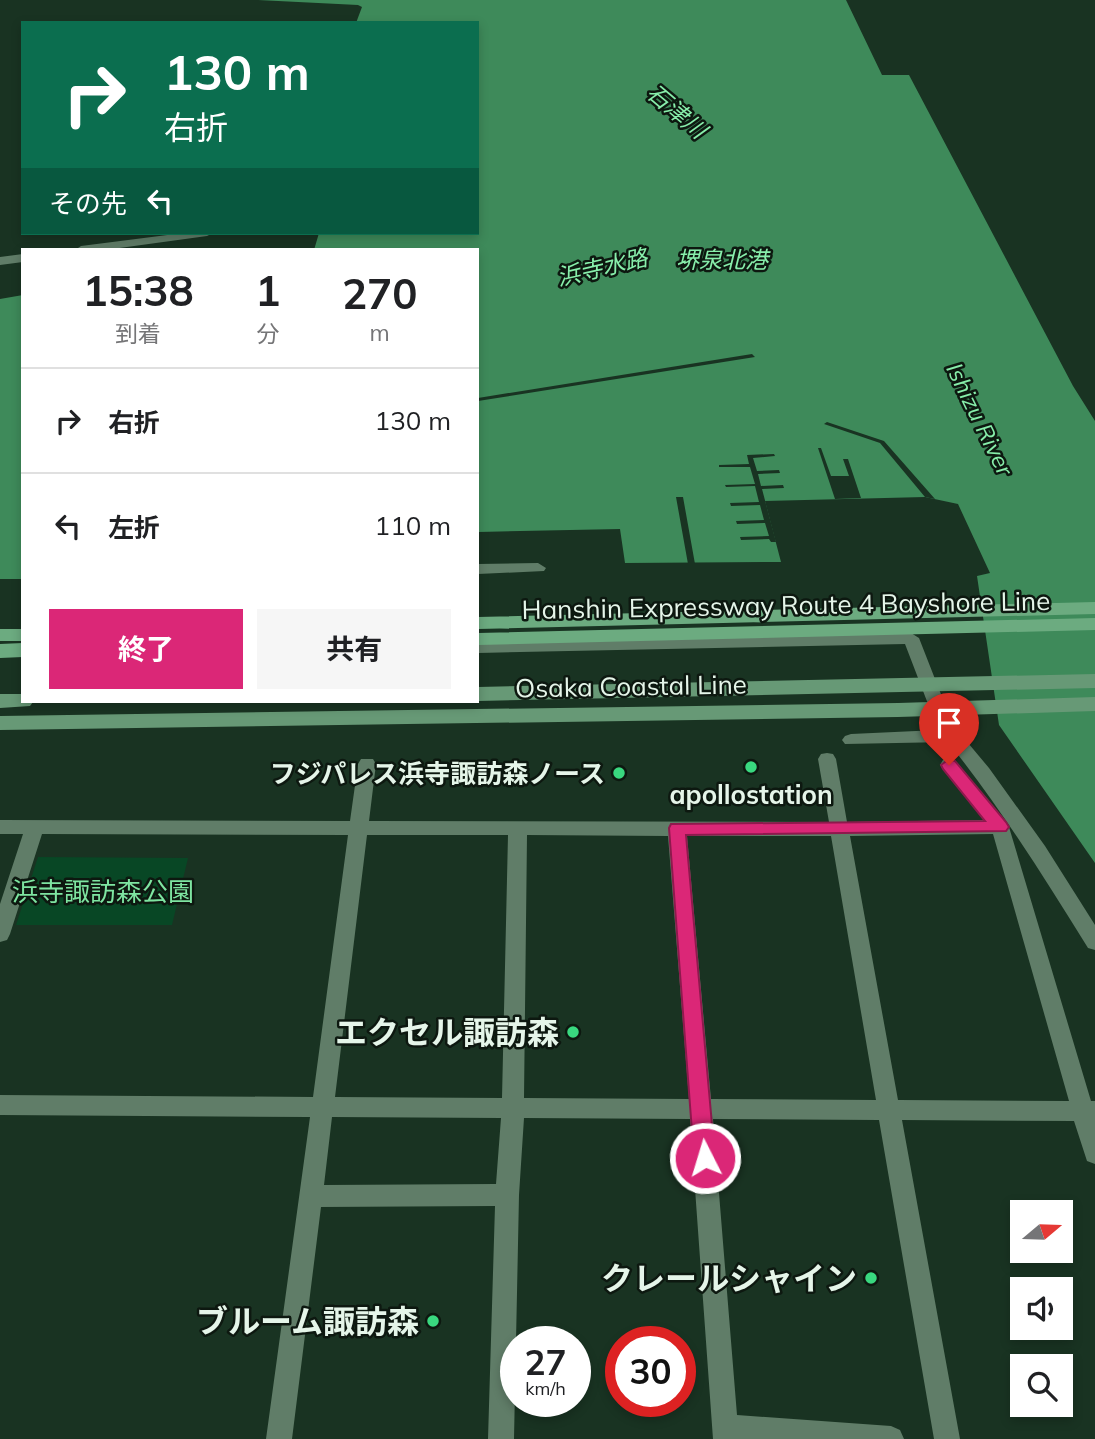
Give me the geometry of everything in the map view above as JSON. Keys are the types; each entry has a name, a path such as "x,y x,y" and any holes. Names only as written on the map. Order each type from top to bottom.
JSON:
{"highway":[{"name":"Hanshin Expressway Route 4 Bayshore Line","path":"479,623 1095,608"},
{"name":"Hanshin Expressway Route 4 Bayshore Line","path":"479,639 1095,624"},
{"path":"0,635 21,635"},
{"path":"0,651 21,650"}],"main road":[{"name":"Osaka Coastal Line","path":"479,694 1095,681"},
{"path":"0,702 21,701"},
{"name":"Osaka Coastal Line","path":"0,723 938,709 1095,704"}],"street":[{"path":"96,248 192,235"},
{"path":"0,261 21,258"},
{"path":"479,569 538,568"},
{"path":"479,648 911,638 951,736 983,773 1038,851 1095,942"},
{"path":"851,740 951,736"},
{"path":"827,759 947,1439"},
{"path":"279,1439 367,764"},
{"path":"949,765 1000,827 1089,1111 1095,1154"},
{"path":"0,827 838,830 1000,827"},
{"path":"0,934 35,827"},
{"path":"677,828 725,1433 891,1439"},
{"path":"501,1439 507,1195 513,1109 519,829"},
{"path":"0,1105 1089,1111"},
{"path":"310,1196 507,1195"}],"green space":[{"name":"浜寺諏訪森公園","path":"38,857 188,858 172,925 16,925"}],"water":[{"name":"堺泉北港","path":"258,0 846,0 882,75 909,75 1073,386 1095,421 1095,863 999,725 977,576 990,573 958,504 925,497 765,501 781,562 625,563 620,529 479,532 479,248 315,248 318,235 479,235 479,21 357,21 362,7"},
{"path":"21,295 21,579 0,579 0,299"}],"pier":[{"path":"752,354 755,357 479,401 479,398"},
{"path":"827,422 884,441 935,499 925,497 880,443 824,424"},
{"path":"818,448 821,448 831,476 849,476 843,459 848,459 861,498 835,499"},
{"path":"747,455 775,456 753,458 757,471 779,470 780,473 758,474 761,486 783,485 784,488 762,489 776,542 769,539 741,540 740,537 769,536 765,523 737,524 736,521 764,520 760,505 731,506 730,503 759,502 755,486 725,485 755,484 750,467 719,465 749,464"},
{"path":"676,497 683,497 695,564 688,564"}],"place":[{"name":"apollostation","path":"751,767"},
{"name":"フジパレス浜寺諏訪森ノース","path":"619,773"},
{"name":"エクセル諏訪森","path":"573,1032"},
{"name":"クレールシャイン","path":"871,1278"},
{"name":"ブルーム諏訪森","path":"433,1321"}],"route":[{"path":"705,1158 677,828 838,830 1000,827 949,765"}],"water label":[{"name":"石津川","path":"677,111"},
{"name":"浜寺水路","path":"602,267"},
{"name":"Ishizu River","path":"980,419"}]}
